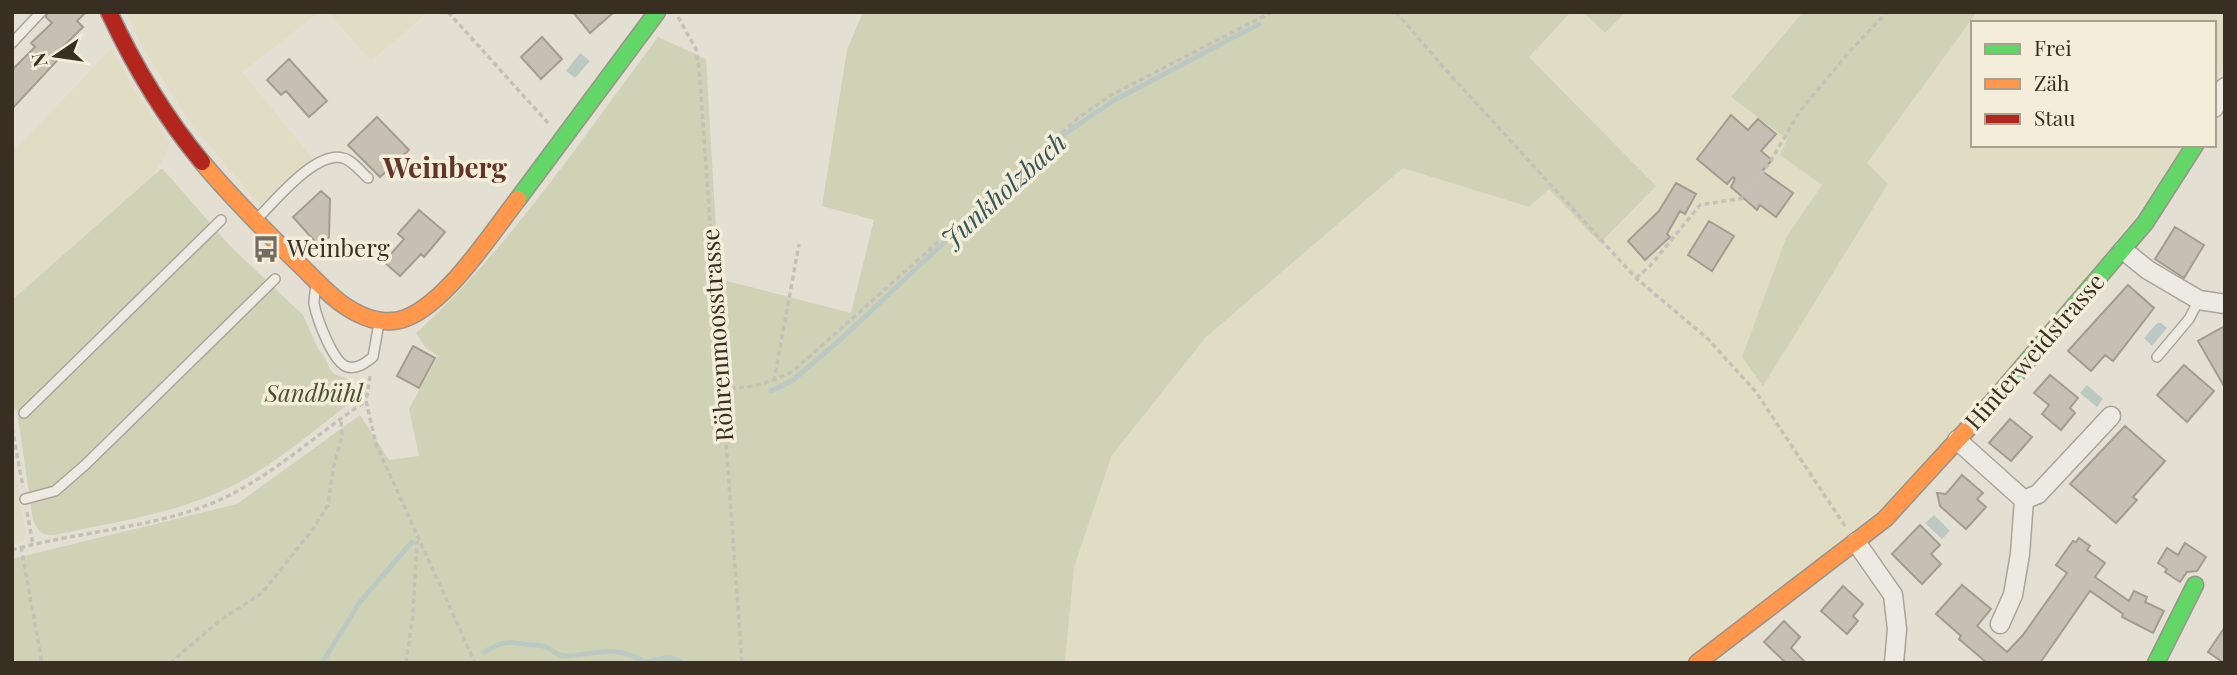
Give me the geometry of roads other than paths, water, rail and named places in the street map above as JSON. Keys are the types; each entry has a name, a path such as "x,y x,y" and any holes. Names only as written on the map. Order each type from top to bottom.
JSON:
{"street":[{"path":"110,12 147,84 178,132 256,220 317,281 345,307 379,322 404,319 424,310 484,242 565,139 657,12"},
{"path":"2216,104 2225,88"},
{"name":"Hinterweidstrasse","path":"1697,663 1885,519 2013,379 2123,250 2171,185 2194,147"},
{"path":"2123,250 2148,270 2199,300 2225,303"},
{"path":"2024,500 2038,494 2111,416"},
{"path":"1957,440 2024,500"},
{"path":"2000,624 2014,594 2024,500"},
{"path":"1856,542 1893,595 1897,621 1894,663"},
{"path":"2157,663 2195,585"}],"lane":[{"path":"12,43 41,12"},
{"path":"256,220 322,160 341,157 368,178"},
{"path":"24,413 220,220"},
{"path":"25,499 55,491 275,279"},
{"path":"317,281 314,304 339,363 349,368 359,366 373,357 379,322"},
{"path":"2157,357 2189,319 2199,300"}],"waterway":[{"name":"Junkholzbach","path":"771,391 793,380 840,340 1066,133 1113,101 1259,24"},
{"name":"Junkholzbach","path":"322,663 359,603 412,542"},
{"path":"484,652 499,644 512,643 543,646 562,656 614,651 644,662 667,658 683,663"}],"place":[{"name":"Weinberg","path":"266,249"}],"district":[{"name":"Weinberg","path":"445,168"}],"park label":[{"name":"Sandbühl","path":"314,394"}]}
